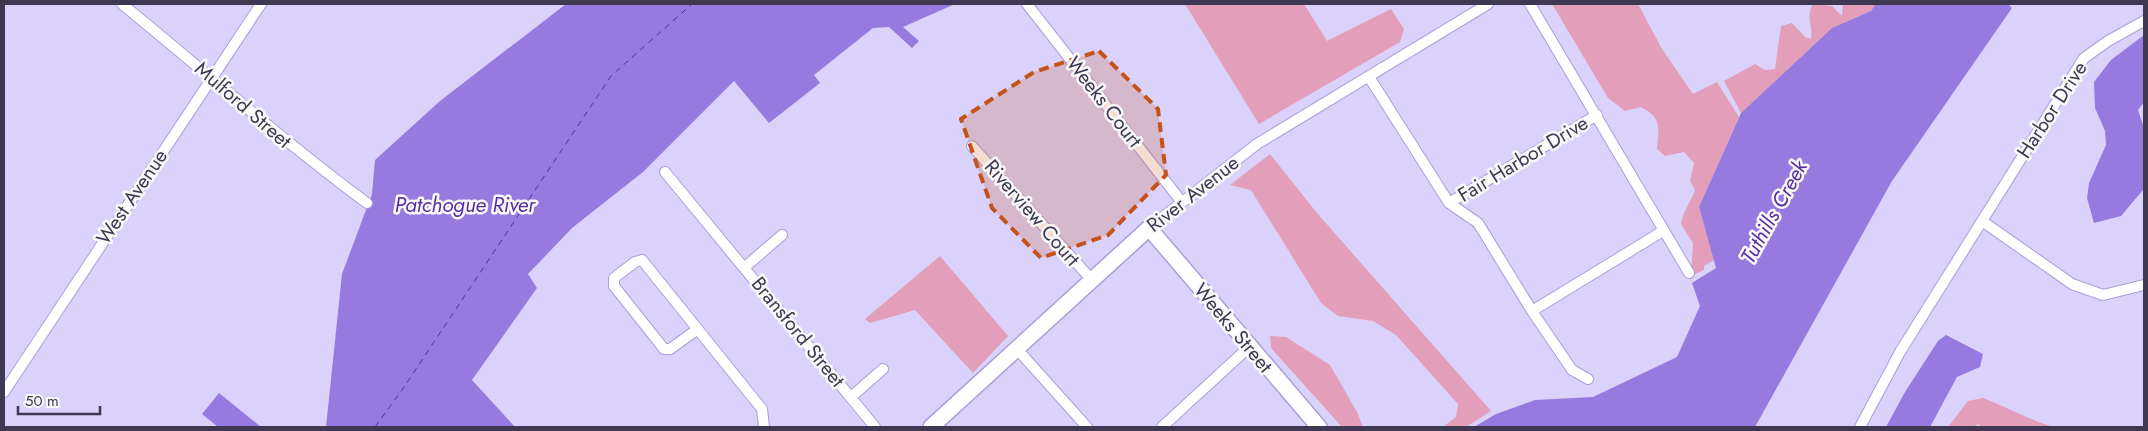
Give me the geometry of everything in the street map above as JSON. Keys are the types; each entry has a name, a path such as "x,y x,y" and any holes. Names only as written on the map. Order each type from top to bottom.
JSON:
{"main road":[{"name":"River Avenue","path":"931,427 1149,228"},
{"name":"Weeks Street","path":"1149,228 1319,427"}],"street":[{"name":"Mulford Street","path":"122,4 212,77 294,148 366,203"},
{"name":"West Avenue","path":"4,392 261,4"},
{"name":"Weeks Court","path":"1027,4 1181,201"},
{"name":"River Avenue","path":"1149,228 1181,201 1257,144 1488,4"},
{"name":"Fair Harbor Drive","path":"1530,4 1689,273"},
{"name":"Harbor Drive","path":"1860,427 1900,352 2084,58 2108,41 2144,21"},
{"name":"Fair Harbor Drive","path":"1369,77 1449,203 1478,223 1532,312 1572,370 1588,379"},
{"name":"Fair Harbor Drive","path":"1449,203 1597,115"},
{"name":"Riverview Court","path":"972,146 1091,280"},
{"name":"Bransford Street","path":"666,172 875,427"},
{"path":"1982,221 2072,284 2087,290 2102,295 2144,285"},
{"path":"1532,312 1663,231"},
{"path":"745,267 782,235"},
{"path":"698,329 670,349 664,349 614,286 614,278 635,262 642,260 698,329 762,409 764,427"},
{"path":"1162,427 1249,347"},
{"path":"1016,349 1087,427"},
{"path":"851,397 883,369"}],"highlighted area":[{"path":"1099,51 1158,109 1166,175 1108,235 1041,258 992,208 961,119 1034,72"}],"shaded area":[{"path":"1185,4 1304,4 1327,41 1391,9 1404,29 1400,42 1259,124"},
{"path":"1552,4 1638,4 1662,49 1693,94 1717,82 1739,117 1699,207 1714,260 1704,266 1704,270 1691,276 1693,243 1681,224 1695,190 1690,181 1694,163 1684,152 1665,156 1657,149 1658,124 1653,115 1648,111 1641,107 1625,111 1608,98"},
{"path":"1843,4 1876,5 1871,11 1832,28 1741,113 1724,81 1755,64 1765,70 1775,69 1781,26 1792,23 1805,37 1811,39 1810,15 1812,5 1832,6 1842,16"},
{"path":"1270,154 1317,213 1491,411 1466,427 1443,427 1456,417 1458,404 1396,335 1373,321 1338,316 1321,303 1251,190 1230,185"},
{"path":"940,256 1008,336 973,373 915,310 870,323 865,319"},
{"path":"1270,336 1286,337 1330,365 1357,412 1363,427 1342,427 1271,348"},
{"path":"1983,398 2054,427 1982,427 1978,424 1974,427 1948,427 1968,401"}],"water":[{"name":"Patchogue River","path":"566,4 955,4 903,27 919,41 912,48 889,27 873,28 814,75 820,83 769,123 734,81 643,172 572,228 528,274 537,288 472,380 515,427 326,427 342,274 372,194 375,160 440,101"},
{"name":"Tuthills Creek","path":"1876,4 2008,4 2012,8 1892,181 1755,427 1474,427 1496,414 1535,400 1593,397 1677,357 1700,306 1692,283 1716,268 1699,207 1741,113 1832,28 1871,11"},
{"path":"2144,35 2144,102 2138,110 2144,128 2143,190 2121,216 2094,223 2087,198 2089,183 2106,145 2105,131 2095,108 2094,82 2111,60"},
{"path":"1946,335 1983,354 1980,367 1957,377 1930,427 1886,427 1905,392 1938,341"},
{"path":"219,393 261,427 218,427 202,414"}],"ferry route":[{"path":"375,427 402,390 611,76 692,4"}]}
